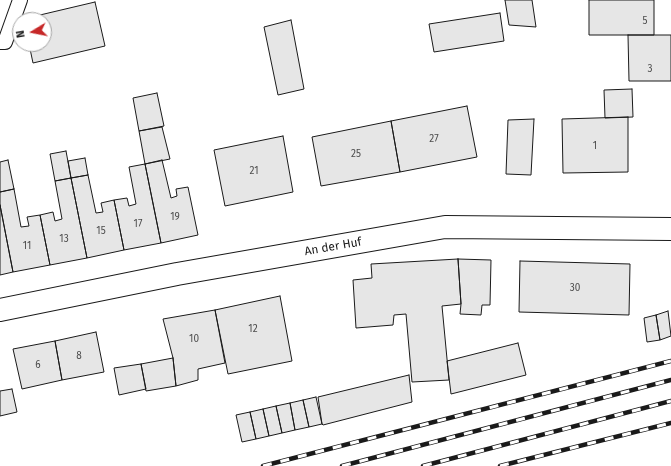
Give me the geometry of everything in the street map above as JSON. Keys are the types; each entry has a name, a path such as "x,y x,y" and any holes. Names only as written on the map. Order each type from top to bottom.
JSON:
{"street":[{"name":"An der Huf","path":"0,310 177,274 445,227 671,229"}],"lane":[{"path":"0,42 5,42 20,0"}],"building":[{"path":"505,0 532,0 536,27 509,25"},
{"path":"589,0 654,0 654,35 589,35"},
{"path":"95,2 105,46 33,63 31,52 52,52 52,12"},
{"path":"500,13 504,41 434,52 429,24"},
{"path":"291,20 304,89 278,95 264,27"},
{"path":"628,35 671,35 671,81 629,81"},
{"path":"632,89 633,117 605,118 604,90"},
{"path":"157,93 164,126 139,131 133,98"},
{"path":"467,106 477,157 400,172 391,121"},
{"path":"628,117 628,172 563,173 562,119"},
{"path":"534,119 531,175 506,174 508,120"},
{"path":"391,121 400,172 321,186 312,137"},
{"path":"162,127 170,159 145,164 139,131"},
{"path":"283,136 293,192 225,206 214,150"},
{"path":"66,151 71,178 55,181 50,154"},
{"path":"85,158 88,175 71,178 68,161"},
{"path":"8,160 14,189 0,192 0,162"},
{"path":"162,160 171,198 177,196 176,189 188,187 198,235 161,243 145,164"},
{"path":"145,164 161,243 124,250 114,200 127,198 129,206 136,204 129,167"},
{"path":"88,175 96,213 103,212 101,203 114,200 124,250 87,258 71,178"},
{"path":"71,178 87,258 50,265 40,215 53,212 55,221 62,219 55,181"},
{"path":"14,189 21,227 29,226 27,217 40,215 50,265 13,272 0,205 0,192"},
{"path":"0,205 13,272 0,275"},
{"path":"458,259 461,304 442,306 449,380 412,382 406,314 394,315 393,325 356,328 353,280 372,278 371,264"},
{"path":"458,259 491,260 490,305 482,305 481,315 460,314 461,304"},
{"path":"520,261 630,264 629,315 519,312"},
{"path":"280,296 292,361 228,374 215,310"},
{"path":"215,310 225,363 198,369 198,380 176,386 173,358 163,319"},
{"path":"668,311 671,336 660,340 656,315"},
{"path":"656,315 660,340 647,342 644,318"},
{"path":"96,332 104,372 62,380 55,341"},
{"path":"55,341 62,380 22,389 13,349"},
{"path":"518,343 526,375 451,394 447,361"},
{"path":"173,358 176,386 146,391 141,364"},
{"path":"141,364 146,389 119,395 114,368"},
{"path":"409,375 412,402 323,425 322,424 318,397"},
{"path":"12,389 17,412 0,416 0,391"},
{"path":"316,397 322,424 309,427 303,400"},
{"path":"303,400 309,427 295,430 290,403"},
{"path":"290,403 295,430 282,433 276,406"},
{"path":"276,406 282,433 269,436 263,409"},
{"path":"263,409 269,436 256,439 250,412"},
{"path":"250,412 256,439 242,442 236,415"}],"railway":[{"path":"263,466 671,361"},
{"path":"342,466 671,380"},
{"path":"423,466 671,401"},
{"path":"500,466 671,423"}]}
